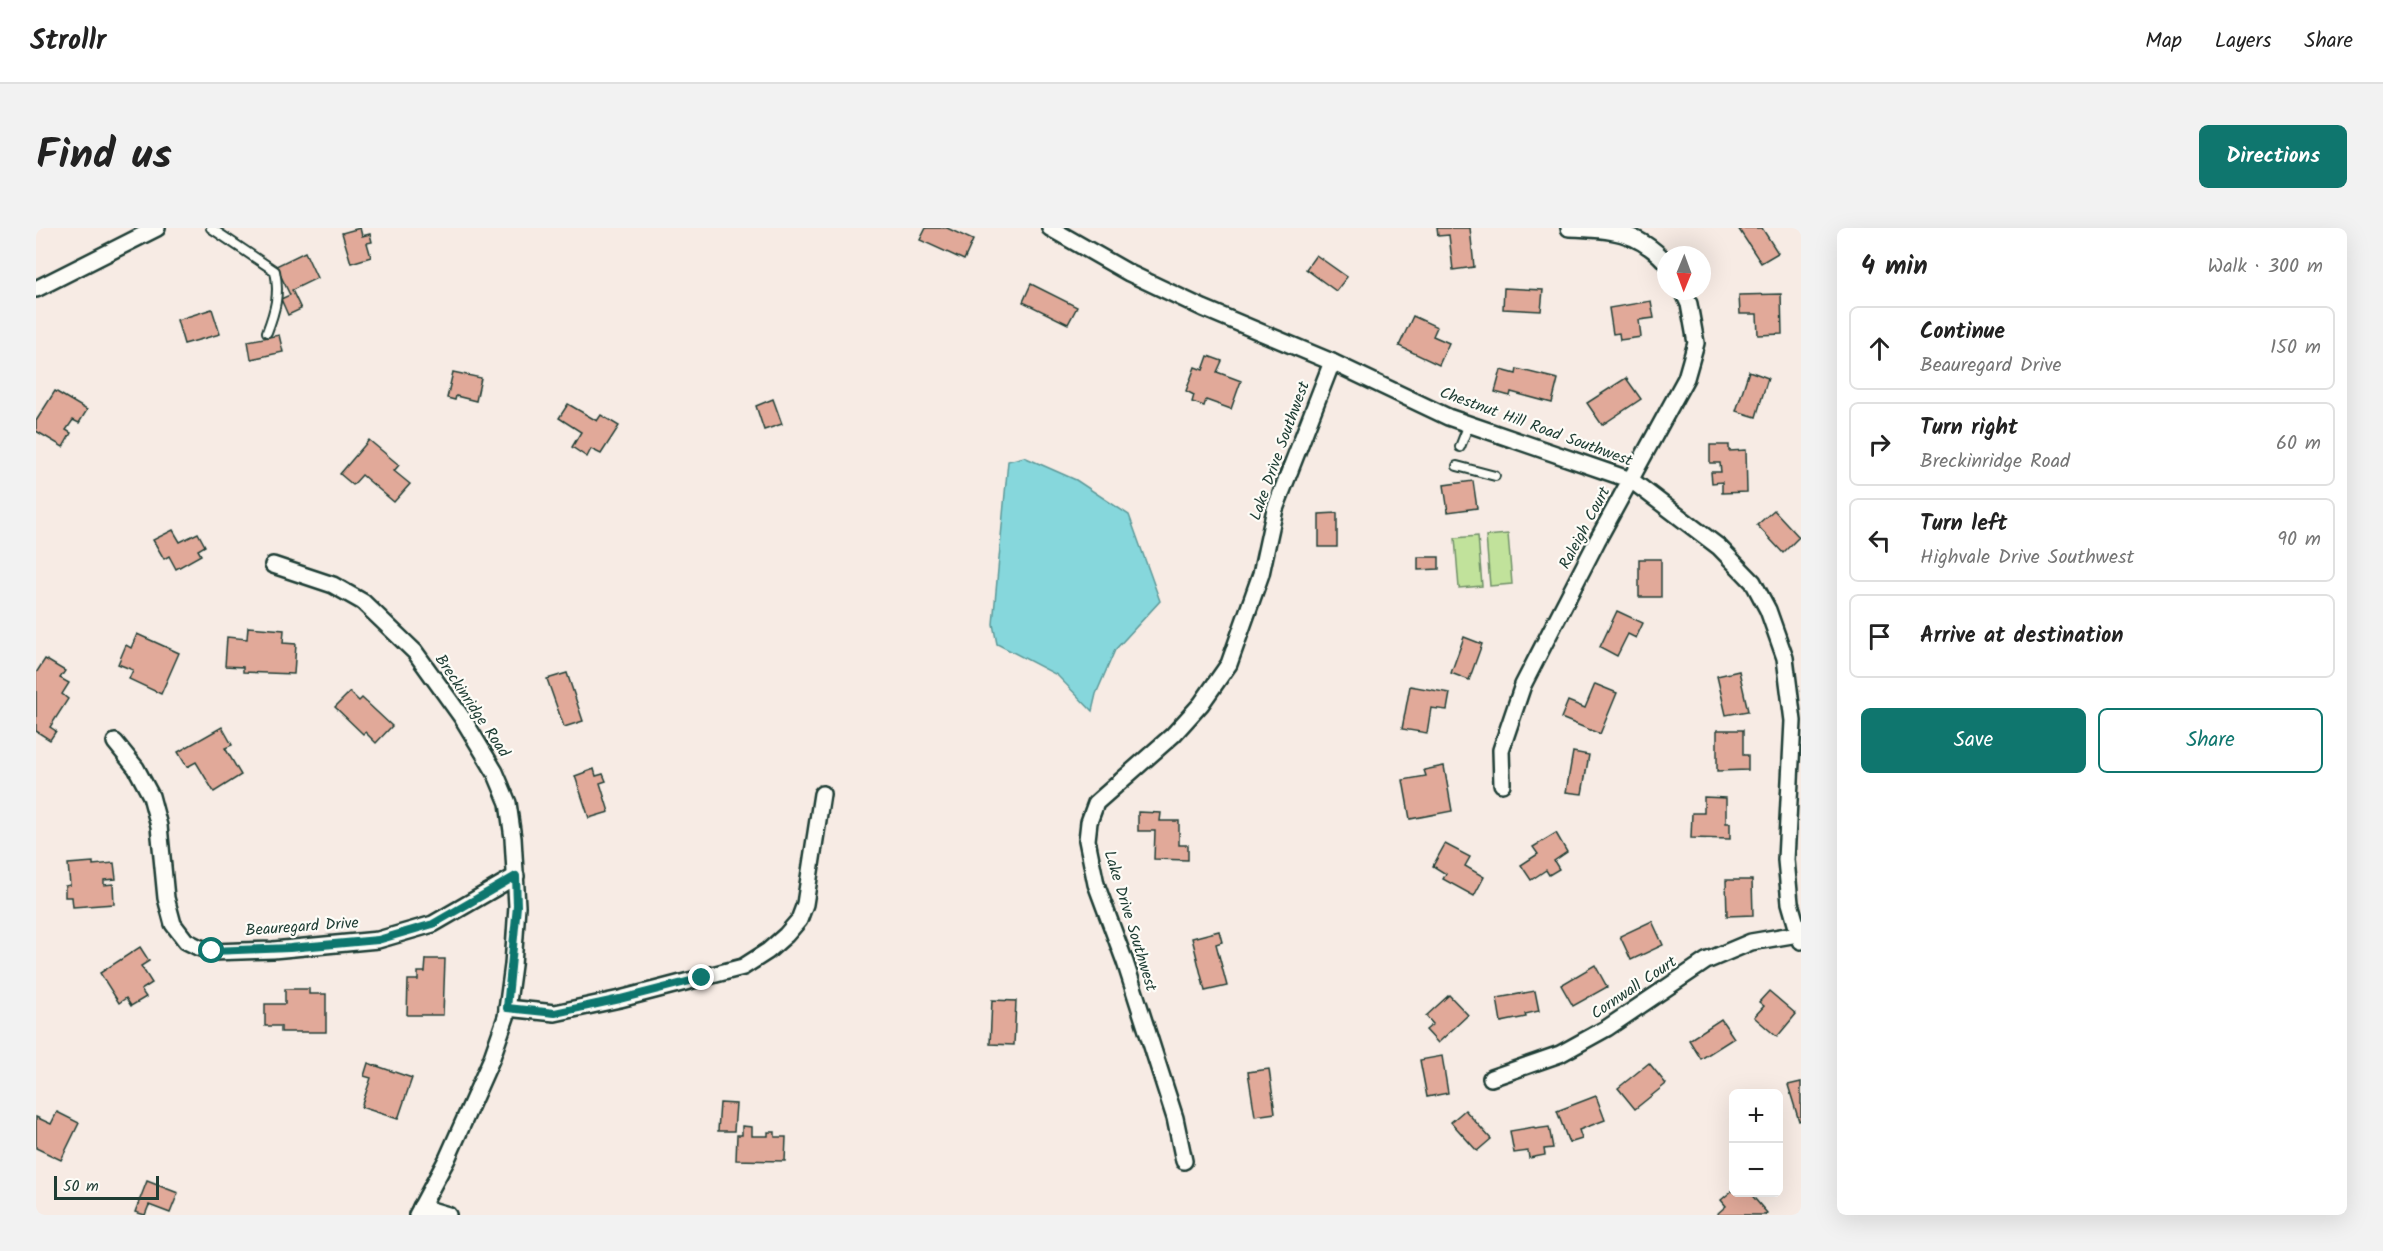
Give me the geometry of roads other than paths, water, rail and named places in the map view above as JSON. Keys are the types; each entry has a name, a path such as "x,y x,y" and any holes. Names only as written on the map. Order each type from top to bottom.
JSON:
{"street":[{"path":"36,289 85,262 157,228"},
{"name":"Chestnut Hill Road Southwest","path":"1050,228 1129,273 1203,308 1332,362 1448,417 1631,480 1700,531 1753,582 1768,610 1785,658 1797,721 1786,860 1790,903 1799,937"},
{"path":"1569,228 1618,232 1652,246 1657,252"},
{"name":"Raleigh Court","path":"1502,784 1501,750 1523,685 1589,544 1631,480 1686,378 1696,343 1687,300"},
{"name":"Lake Drive Southwest","path":"1184,1161 1175,1118 1094,876 1087,840 1089,822 1096,803 1173,735 1201,704 1229,664 1261,574 1275,508 1332,362"},
{"name":"Breckinridge Road","path":"273,565 333,585 363,602 415,652 464,719 495,772 508,802 516,876 516,917 507,1008 491,1060 447,1159 419,1211"},
{"name":"Beauregard Drive","path":"115,742 136,768 151,796 159,826 166,898 173,924 186,940 198,947 212,951 273,950 378,940 433,924 516,876"},
{"path":"507,1008 555,1013 620,999 743,967 768,951 799,920 805,904 822,794"},
{"name":"Cornwall Court","path":"1491,1078 1560,1054 1607,1029 1706,961 1751,942 1799,937"},
{"path":"419,1211 448,1215"}],"lane":[{"path":"211,228 275,272 276,308 267,332"},
{"path":"1460,447 1469,424"},
{"path":"1456,466 1495,476"}],"water":[{"path":"1024,457 1076,480 1129,515 1160,601 1115,650 1096,694 1092,711 1057,675 997,644 993,624 1008,461"}]}
